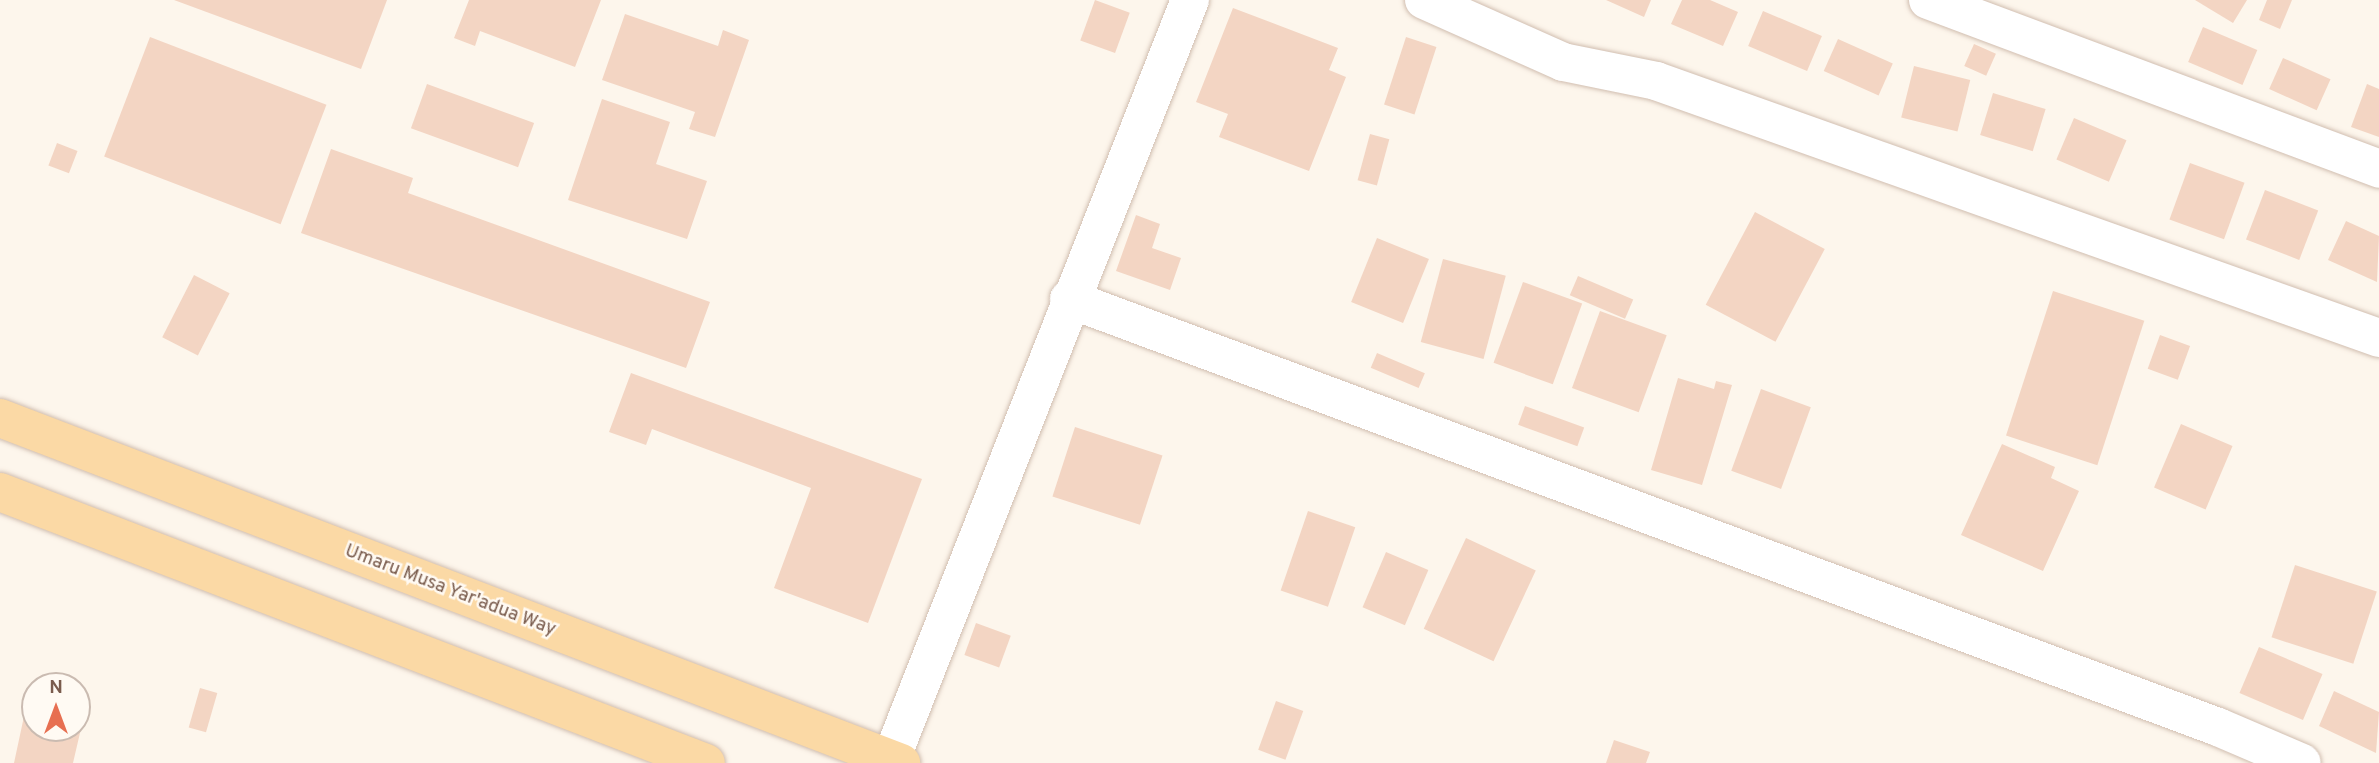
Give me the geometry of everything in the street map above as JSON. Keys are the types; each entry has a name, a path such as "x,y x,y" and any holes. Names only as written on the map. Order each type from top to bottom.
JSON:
{"main road":[{"name":"Umaru Musa Yar'adua Way","path":"0,418 896,761"},
{"path":"0,492 706,763"}],"street":[{"path":"896,761 1069,299 1190,0"},
{"path":"1423,0 1563,62 1656,81 2379,338"},
{"path":"1928,0 2379,169"},
{"path":"1069,299 2218,727 2302,763"}],"building":[{"path":"174,0 387,0 361,69"},
{"path":"469,0 601,0 575,67 480,31 475,46 454,38"},
{"path":"1095,0 1130,13 1115,53 1080,40"},
{"path":"1606,0 1651,0 1644,17"},
{"path":"1682,0 1710,0 1738,12 1723,46 1671,24"},
{"path":"2195,0 2247,0 2233,23"},
{"path":"2267,0 2292,0 2280,29 2259,20"},
{"path":"1233,8 1338,48 1329,70 1346,77 1309,171 1219,137 1228,114 1196,102"},
{"path":"1763,11 1822,36 1807,71 1748,46"},
{"path":"625,14 718,46 723,30 749,40 715,137 689,129 695,112 602,80"},
{"path":"2203,27 2257,50 2242,85 2188,62"},
{"path":"150,37 326,105 281,224 104,156"},
{"path":"1406,37 1436,47 1414,114 1384,105"},
{"path":"1838,39 1893,63 1879,95 1824,71"},
{"path":"1974,44 1996,54 1986,76 1964,66"},
{"path":"2283,58 2331,79 2317,110 2269,89"},
{"path":"1914,66 1970,80 1957,131 1901,117"},
{"path":"427,84 534,123 518,167 411,128"},
{"path":"2367,84 2379,89 2379,137 2351,127"},
{"path":"1993,93 2046,109 2033,151 1980,135"},
{"path":"602,99 670,122 656,164 707,181 687,239 568,200"},
{"path":"2074,118 2126,140 2109,182 2056,159"},
{"path":"1370,134 1389,139 1377,186 1358,180"},
{"path":"57,143 78,151 69,173 48,165"},
{"path":"331,149 413,178 408,193 710,302 686,368 301,233"},
{"path":"2190,163 2245,183 2224,239 2169,219"},
{"path":"2265,190 2318,210 2299,260 2246,239"},
{"path":"1755,212 1825,249 1775,342 1706,305"},
{"path":"1136,215 1160,224 1152,248 1181,258 1170,290 1116,271"},
{"path":"2346,221 2379,236 2377,282 2328,260"},
{"path":"1377,238 1429,259 1403,323 1351,302"},
{"path":"1443,259 1506,276 1484,359 1421,342"},
{"path":"194,275 230,293 198,356 162,337"},
{"path":"1578,276 1633,299 1625,319 1570,295"},
{"path":"1523,282 1582,304 1553,384 1494,363"},
{"path":"2053,291 2144,321 2097,465 2006,436"},
{"path":"1600,311 1667,335 1639,412 1572,388"},
{"path":"2160,335 2190,346 2178,380 2148,369"},
{"path":"1377,353 1425,373 1419,388 1371,368"},
{"path":"631,373 922,479 868,623 774,588 811,488 652,429 646,445 609,432"},
{"path":"1678,378 1714,389 1716,381 1732,385 1702,485 1651,470"},
{"path":"1761,389 1811,407 1781,489 1731,471"},
{"path":"1525,406 1584,428 1577,446 1518,425"},
{"path":"2181,424 2233,446 2206,509 2154,488"},
{"path":"1075,427 1162,455 1140,525 1052,496"},
{"path":"2002,444 2055,467 2051,478 2079,491 2043,571 1961,535"},
{"path":"1308,511 1355,527 1328,607 1281,590"},
{"path":"1466,538 1536,571 1494,661 1424,629"},
{"path":"1386,552 1428,570 1405,625 1363,607"},
{"path":"2295,565 2377,592 2353,664 2272,637"},
{"path":"976,623 1011,636 999,668 964,655"},
{"path":"2259,647 2323,674 2303,720 2239,693"},
{"path":"200,688 217,693 206,732 189,727"},
{"path":"2334,691 2379,712 2376,753 2319,726"},
{"path":"1276,701 1303,711 1285,760 1258,750"},
{"path":"21,730 21,742 78,742 73,763 14,763"},
{"path":"1614,740 1650,752 1646,763 1606,763"}]}
